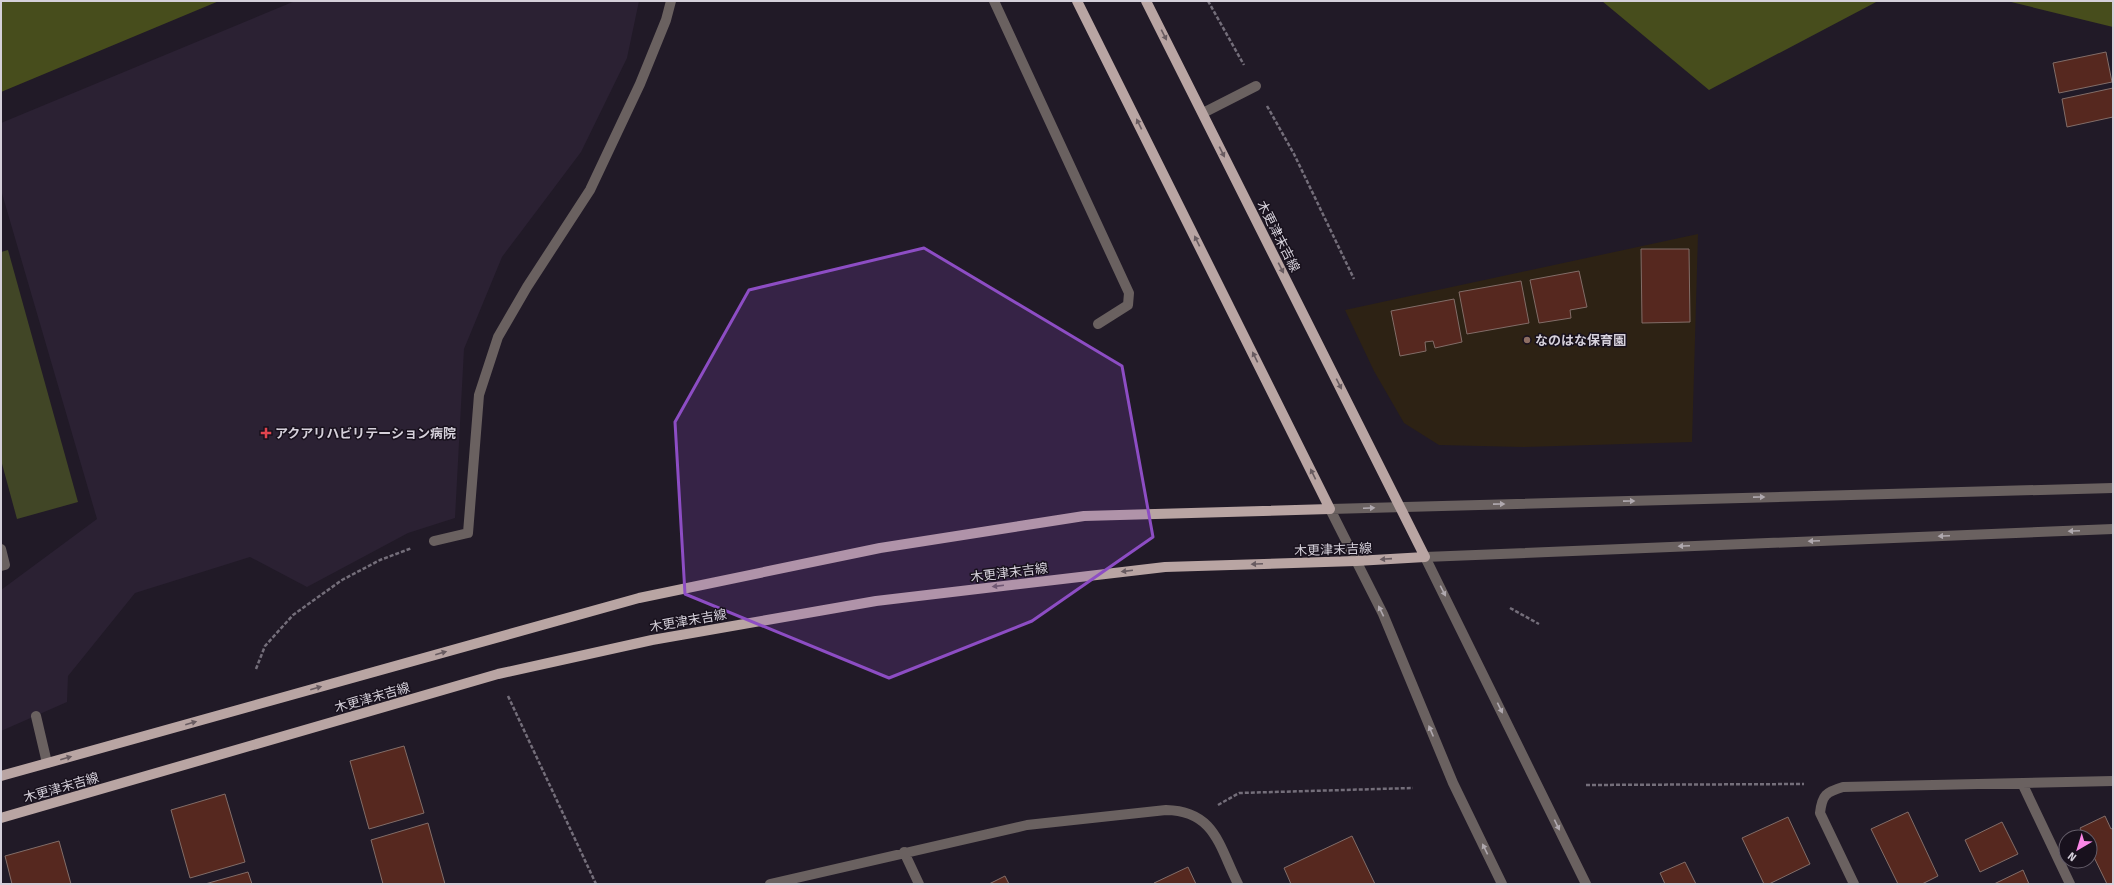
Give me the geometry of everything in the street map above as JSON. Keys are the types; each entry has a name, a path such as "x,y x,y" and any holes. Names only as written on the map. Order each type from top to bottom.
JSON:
{"main road":[{"path":"1077,1 1330,509"},
{"name":"木更津末吉線","path":"1,818 498,674 652,640 876,601 1164,567 1356,561 1425,557 1146,1"},
{"name":"木更津末吉線","path":"1,776 640,598 880,548 1084,516 1330,509"}],"street":[{"path":"434,541 468,533 479,395 498,337 527,287 590,190 640,84 666,20 671,1"},
{"path":"994,1 1129,293 1128,305 1098,324"},
{"path":"1203,113 1256,86"},
{"path":"1502,884 1453,783 1383,614 1330,509 2113,488"},
{"path":"1586,884 1425,557 2113,529"},
{"path":"1,549 5,565 1,566"},
{"path":"36,716 47,763"},
{"path":"1854,884 1820,813 1821,801 1828,792 1843,787 2113,781"},
{"path":"2022,783 2070,884"},
{"path":"770,884 904,852 1027,825 1166,810 1182,811 1197,816 1211,829 1238,884"},
{"path":"904,852 919,884"}],"path":[{"path":"1208,1 1294,154 1354,279"},
{"path":"256,668 265,646 293,615 342,580 380,560 434,541"},
{"path":"1510,608 1539,624"},
{"path":"498,674 596,884"},
{"path":"1586,785 1803,784 1828,792"},
{"path":"1197,816 1239,793 1413,788"}],"highlighted area":[{"path":"924,248 1122,366 1153,537 1032,621 889,678 685,594 675,422 749,290"}],"shaded area":[{"name":"アクアリハビリテーション病院","path":"295,1 639,1 627,58 581,152 502,257 464,349 455,518 408,533 307,587 250,557 135,593 68,676 67,702 1,731 1,590 97,519 1,190 1,123"},
{"name":"なのはな保育園","path":"1698,234 1692,442 1523,447 1439,445 1404,423 1374,371 1345,310"}],"green space":[{"path":"1,1 219,1 1,92"},
{"path":"1602,1 1878,1 1709,90"},
{"path":"2007,1 2113,1 2113,27"},
{"path":"8,250 78,502 17,519 1,460 1,252"}],"building":[{"path":"2106,52 2112,82 2059,93 2053,63"},
{"path":"2113,88 2113,117 2067,127 2062,99"},
{"path":"1641,249 1689,249 1690,322 1642,323"},
{"path":"1579,271 1587,307 1570,310 1571,318 1539,323 1530,280"},
{"path":"1521,281 1529,323 1467,334 1459,292"},
{"path":"1454,299 1462,342 1435,348 1433,341 1425,342 1426,351 1400,356 1391,311"},
{"path":"404,746 424,813 369,829 350,761"},
{"path":"225,794 245,862 190,878 171,810"},
{"path":"1908,812 1938,876 1922,884 1898,884 1871,829"},
{"path":"2105,816 2111,829 2113,828 2113,883 2107,884 2098,865 2098,829 2080,828"},
{"path":"1788,817 1810,864 1769,884 1764,884 1742,838"},
{"path":"2002,822 2018,854 1980,872 1965,840"},
{"path":"428,823 445,884 383,884 371,840"},
{"path":"1352,836 1375,884 1291,884 1284,868"},
{"path":"59,841 71,884 12,884 5,856"},
{"path":"1685,862 1696,884 1665,884 1660,873"},
{"path":"1188,867 1196,884 1154,883"},
{"path":"2023,870 2029,884 1994,884"},
{"path":"248,872 252,884 205,884"},
{"path":"1005,876 1009,884 989,884"}],"place":[{"name":"なのはな保育園","path":"1527,340"},
{"name":"アクアリハビリテーション病院","path":"266,433"}]}
